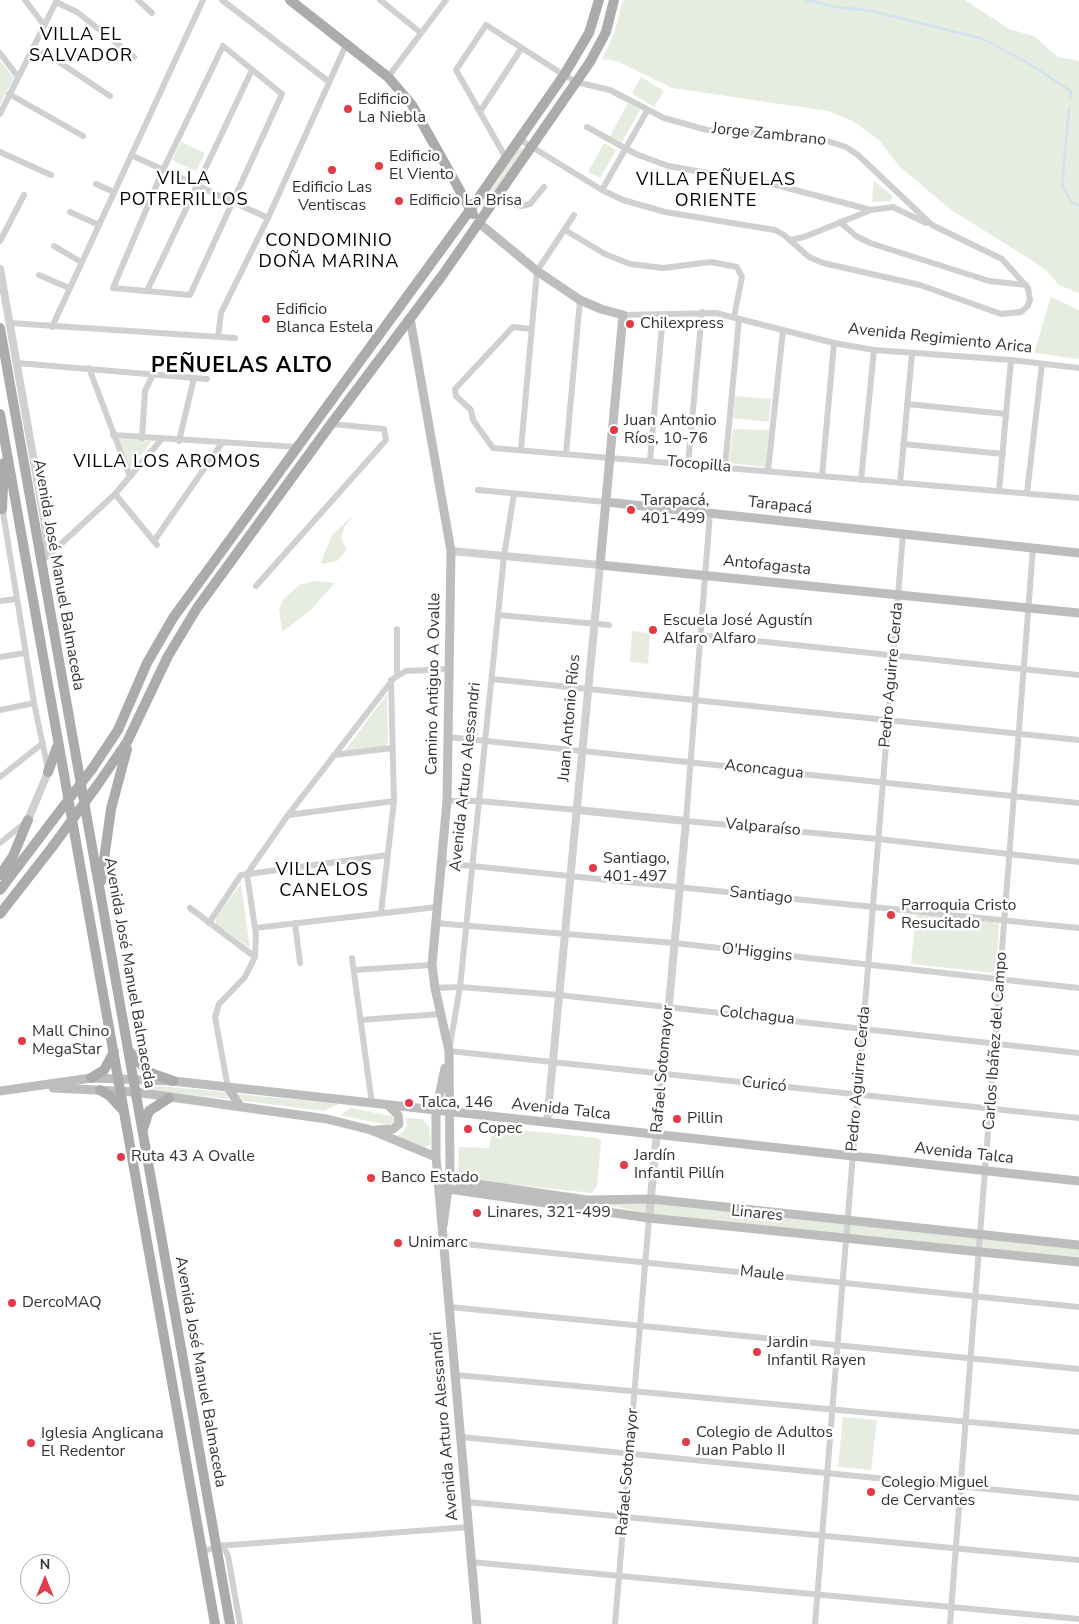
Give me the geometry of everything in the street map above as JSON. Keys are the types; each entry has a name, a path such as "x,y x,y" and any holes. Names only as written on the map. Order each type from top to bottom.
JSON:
{"main road":[{"path":"290,0 388,78 415,110 479,223"},
{"path":"0,890 54,820 118,730 147,663 166,630 470,210 564,75 589,32 599,0"},
{"path":"0,914 54,846 120,754 153,685 186,624 479,223 590,62 606,32 614,0"},
{"name":"Avenida Regimiento Arica","path":"479,223 537,271 580,300 601,310 623,315"},
{"name":"Juan Antonio Ríos","path":"600,565 623,315"},
{"name":"Camino Antiguo A Ovalle","path":"410,318 451,551 447,801 432,965 440,1014 449,1051"},
{"name":"Avenida José Manuel Balmaceda","path":"5,326 3,368 45,557 46,588 142,1135 219,1546 230,1624"},
{"name":"Avenida José Manuel Balmaceda","path":"0,414 114,1052 122,1110 215,1624"},
{"path":"2,510 6,450"},
{"name":"Tarapacá","path":"606,502 1079,553"},
{"path":"20,526 30,552 34,557 45,557"},
{"name":"Antofagasta","path":"600,565 1079,612"},
{"path":"100,890 111,809 135,726"},
{"path":"48,772 58,743"},
{"path":"0,875 16,850 28,820"},
{"path":"126,1046 133,1058 143,1068 154,1076 173,1081"},
{"name":"Avenida Arturo Alessandri","path":"449,1051 436,1111 436,1157 445,1242 477,1624"},
{"path":"91,1078 104,1070 114,1052"},
{"name":"Avenida Arturo Alessandri","path":"443,1226 450,1174 447,1063"},
{"name":"Avenida Talca","path":"0,1091 91,1078 173,1081 1079,1181"},
{"name":"Avenida Talca","path":"40,1086 135,1092 327,1119 370,1130 436,1157"},
{"path":"228,1088 241,1107"},
{"path":"100,1090 110,1096 122,1110"},
{"path":"142,1135 144,1121 149,1111 169,1098"},
{"path":"370,1130 393,1129 398,1126 400,1118 390,1106"},
{"name":"Linares","path":"450,1174 458,1181 463,1182 587,1200 651,1199 1079,1245"},
{"path":"438,1179 449,1190"},
{"name":"Linares","path":"449,1190 649,1218 1079,1262"}],"street":[{"path":"25,0 44,25"},
{"path":"138,0 152,13"},
{"path":"52,327 203,0"},
{"path":"222,0 328,81"},
{"path":"380,0 421,33"},
{"path":"388,78 446,0"},
{"path":"0,114 56,1 77,12 134,57"},
{"name":"Jorge Zambrano","path":"481,110 456,70 486,25 521,50 576,82 610,90 647,111 681,123 707,130 832,141 858,155 932,225 1002,259 1026,285"},
{"path":"218,337 221,312 268,218 328,81 346,45"},
{"path":"223,46 252,70 282,94 190,295 113,288 163,170 223,46"},
{"path":"33,49 53,58 110,96"},
{"path":"506,158 481,110 521,50"},
{"path":"0,53 18,77"},
{"path":"148,291 252,70"},
{"path":"9,94 83,136"},
{"path":"602,190 647,111"},
{"path":"587,127 626,148 668,166 776,185 871,210"},
{"path":"519,139 602,190 650,208 775,230 790,240 803,253 823,263 920,285 1001,314 1021,312 1027,307 1030,300 1026,285 989,281 870,243 856,236 840,222"},
{"path":"0,152 51,175"},
{"path":"131,155 268,218"},
{"path":"96,184 114,192"},
{"path":"495,200 522,206 530,204 544,187"},
{"path":"0,241 24,195"},
{"path":"893,207 901,196"},
{"path":"790,240 804,237 871,210 893,207 932,225"},
{"path":"70,212 99,225"},
{"path":"521,448 537,271 574,215"},
{"path":"564,230 605,254 630,264 663,268 711,262 737,267 742,277 725,467"},
{"path":"54,246 81,262"},
{"path":"0,269 5,326 17,363 45,524 45,557"},
{"path":"39,275 70,288"},
{"path":"566,452 580,300"},
{"path":"688,464 702,312"},
{"name":"Avenida Regimiento Arica","path":"623,315 716,312 834,343 874,350 1011,360 1079,368"},
{"path":"650,460 663,315"},
{"path":"5,326 235,338"},
{"name":"Tocopilla","path":"531,329 513,327 457,387 455,392 456,396 471,410 473,420 493,448 521,448 861,480 1079,498"},
{"path":"768,471 783,330"},
{"path":"822,476 834,343"},
{"path":"861,480 874,350"},
{"path":"900,483 912,354"},
{"path":"1000,491 1011,360"},
{"path":"17,363 207,379"},
{"path":"1027,493 1042,364"},
{"path":"89,368 130,477"},
{"path":"142,438 145,391 153,374"},
{"path":"179,441 194,378"},
{"path":"907,404 1006,414"},
{"path":"256,586 385,444 386,436 384,429 331,424"},
{"path":"113,435 161,440 297,447"},
{"path":"45,557 115,494 161,440"},
{"path":"115,494 156,543 222,443"},
{"path":"903,444 1003,454"},
{"name":"Tarapacá","path":"478,490 606,502"},
{"name":"Avenida Arturo Alessandri","path":"449,1051 460,987 504,556 514,494"},
{"path":"0,497 25,653 48,772 28,820 0,843"},
{"name":"Rafael Sotomayor","path":"615,1624 645,1262 686,822 710,513"},
{"name":"Pedro Aguirre Cerda","path":"814,1624 903,534"},
{"path":"0,547 8,546"},
{"name":"Carlos Ibáñez del Campo","path":"950,1624 1033,548"},
{"name":"Antofagasta","path":"451,551 600,565"},
{"name":"Juan Antonio Ríos","path":"547,1123 600,565"},
{"path":"0,601 16,599"},
{"path":"498,615 609,625"},
{"path":"397,629 397,675"},
{"path":"700,635 1079,675"},
{"path":"0,657 25,653"},
{"path":"228,1088 215,1022 216,1012 222,1000 245,977 255,957 257,942 247,874 288,815 391,680 406,671 449,669"},
{"path":"492,679 1079,740"},
{"path":"381,913 394,801 391,680"},
{"path":"0,710 34,704"},
{"name":"Aconcagua","path":"448,737 1079,803"},
{"path":"0,777 43,743"},
{"path":"334,754 392,748"},
{"path":"288,815 394,801"},
{"name":"Valparaíso","path":"447,801 479,801 878,839 1079,862"},
{"path":"209,923 241,875 388,856"},
{"name":"Santiago","path":"442,863 1079,928"},
{"path":"255,928 436,907"},
{"path":"190,908 255,957"},
{"path":"296,923 300,963"},
{"name":"O'Higgins","path":"435,923 674,944 1079,988"},
{"path":"352,958 372,1104"},
{"path":"354,970 432,965"},
{"name":"Colchagua","path":"435,988 460,987 668,1007 1079,1053"},
{"path":"361,1020 440,1014"},
{"name":"Curicó","path":"449,1051 1079,1118"},
{"name":"Maule","path":"445,1242 1079,1307"},
{"path":"450,1306 1079,1369"},
{"path":"456,1375 1079,1432"},
{"path":"461,1438 1079,1498"},
{"path":"466,1502 1079,1560"},
{"path":"202,1552 219,1546 468,1527"},
{"path":"219,1546 228,1556 240,1624"},
{"path":"472,1562 1079,1619"}],"shaded area":[{"path":"623,0 965,0 1009,29 1034,36 1058,57 1079,61 1079,293 1059,285 1045,269 950,209 899,166 879,140 853,121 828,111 672,88 617,61 602,59 614,34"},
{"path":"0,61 14,78 0,104"},
{"path":"641,77 664,91 654,107 632,93"},
{"path":"628,103 640,110 622,142 610,136"},
{"path":"181,142 205,153 196,171 172,160"},
{"path":"604,143 616,150 600,178 588,172"},
{"path":"520,147 524,149 483,210 481,204"},
{"path":"874,181 893,196 890,201 872,202"},
{"path":"1051,297 1079,310 1079,359 1034,353"},
{"path":"735,396 771,399 769,422 733,418"},
{"path":"733,429 769,430 766,467 729,463"},
{"path":"119,439 152,441 129,469 117,442"},
{"path":"350,518 341,538 347,550 337,561 323,564 321,562 332,535"},
{"path":"315,581 335,583 311,610 282,632 279,609 283,600 299,585"},
{"path":"632,631 650,633 648,664 630,662"},
{"path":"387,694 388,743 384,747 344,752"},
{"path":"241,884 250,948 216,924 216,918"},
{"path":"916,914 999,923 996,973 911,964"},
{"path":"148,1085 225,1092 229,1099 154,1091 149,1090"},
{"path":"237,1094 339,1104 324,1111 244,1101"},
{"path":"351,1108 391,1116 395,1121 388,1125 340,1115"},
{"path":"405,1118 422,1119 429,1126 431,1144 425,1147 397,1136 404,1131 407,1125"},
{"path":"493,1127 597,1138 601,1141 597,1186 592,1193 461,1179 458,1176 459,1147 489,1148"},
{"path":"604,1204 654,1204 1079,1249 1079,1259 654,1215"},
{"path":"843,1417 877,1420 871,1470 838,1467"}],"waterway":[{"path":"806,0 837,7 872,11 983,39 1026,62 1071,91 1070,97"},
{"path":"1069,109 1062,185 1071,202 1079,205"}],"place":[{"name":"Edificio La Niebla","path":"348,109"},
{"name":"Edificio El Viento","path":"379,166"},
{"name":"Edificio Las Ventiscas","path":"332,170"},
{"name":"Edificio La Brisa","path":"399,201"},
{"name":"Edificio Blanca Estela","path":"266,319"},
{"name":"Chilexpress","path":"630,324"},
{"name":"Juan Antonio Ríos, 10-76","path":"614,430"},
{"name":"Tarapacá, 401-499","path":"631,510"},
{"name":"Escuela José Agustín Alfaro Alfaro","path":"653,630"},
{"name":"Santiago, 401-497","path":"593,868"},
{"name":"Parroquia Cristo Resucitado","path":"891,915"},
{"name":"Mall Chino MegaStar","path":"22,1041"},
{"name":"Talca, 146","path":"409,1103"},
{"name":"Pillin","path":"677,1119"},
{"name":"Copec","path":"468,1129"},
{"name":"Ruta 43 A Ovalle","path":"121,1157"},
{"name":"Jardín Infantil Pillín","path":"624,1165"},
{"name":"Banco Estado","path":"371,1178"},
{"name":"Linares, 321-499","path":"477,1213"},
{"name":"Unimarc","path":"398,1243"},
{"name":"DercoMAQ","path":"12,1303"},
{"name":"Jardin Infantil Rayen","path":"757,1352"},
{"name":"Colegio de Adultos Juan Pablo II","path":"686,1442"},
{"name":"Iglesia Anglicana El Redentor","path":"31,1443"},
{"name":"Colegio Miguel de Cervantes","path":"871,1492"}],"district":[{"name":"VILLA EL SALVADOR","path":"81,46"},
{"name":"VILLA POTRERILLOS","path":"184,190"},
{"name":"VILLA PEÑUELAS ORIENTE","path":"716,191"},
{"name":"CONDOMINIO DOÑA MARINA","path":"329,252"},
{"name":"PEÑUELAS ALTO","path":"242,367"},
{"name":"VILLA LOS AROMOS","path":"167,463"},
{"name":"VILLA LOS CANELOS","path":"324,881"}]}
